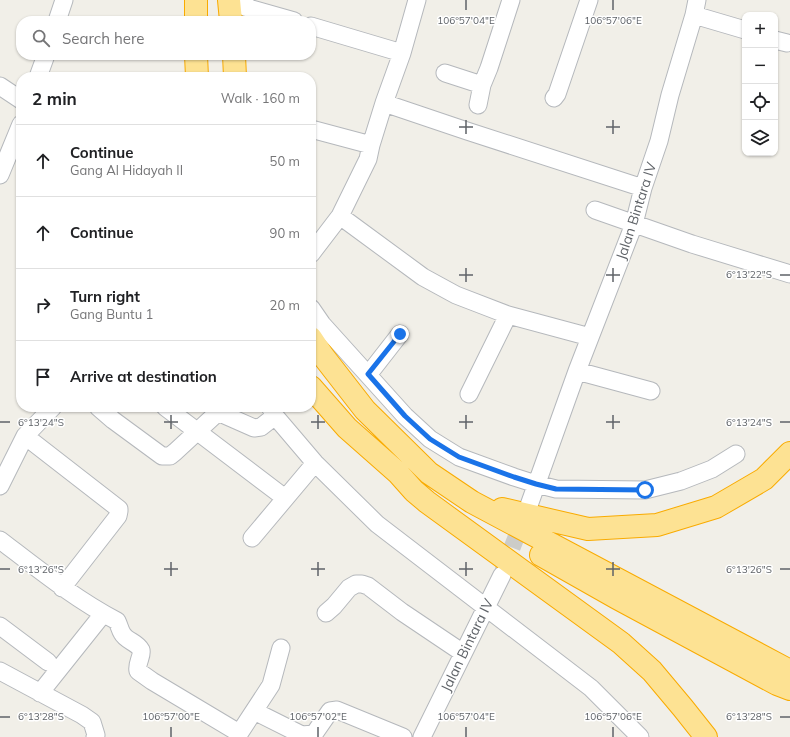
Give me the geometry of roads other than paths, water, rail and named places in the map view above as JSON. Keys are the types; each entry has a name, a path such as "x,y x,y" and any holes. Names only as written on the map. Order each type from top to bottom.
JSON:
{"highway":[{"path":"196,0 196,16"},
{"path":"229,0 231,16"},
{"path":"196,60 197,72"},
{"path":"234,60 235,72"},
{"path":"316,346 365,410 429,473 472,502 786,681"},
{"path":"316,393 347,428 398,473 414,491 427,502 621,643 652,671 706,737"},
{"path":"472,502 588,529 657,525 716,507 764,479 790,453"},
{"path":"398,473 617,598 786,681"}],"street":[{"path":"59,16 64,0"},
{"path":"245,0 245,7 276,16"},
{"path":"316,247 340,216 368,159 371,145 402,52 417,0"},
{"path":"478,105 482,85 490,68 511,0"},
{"path":"554,98 557,94 588,0"},
{"path":"696,7 742,29"},
{"name":"Jalan Bintara IV","path":"528,508 577,371 634,224 643,188 659,141 670,95 696,7"},
{"path":"316,27 402,52"},
{"path":"40,72 44,60"},
{"path":"445,73 482,85"},
{"path":"0,86 16,97"},
{"path":"384,103 643,188"},
{"path":"316,130 371,145"},
{"path":"0,175 16,136"},
{"path":"595,210 692,244 790,274"},
{"path":"340,216 423,277 456,296 508,315 590,337"},
{"path":"316,315 322,324 405,416 430,439 459,457 514,477 556,489 645,490 681,481 712,469 736,454"},
{"path":"469,394 508,315"},
{"path":"368,374 400,334"},
{"path":"577,371 651,392"},
{"path":"0,486 25,436 48,412"},
{"path":"104,412 162,456 170,456 215,415 220,413 254,428 261,427 271,412"},
{"path":"171,412 285,498"},
{"path":"273,412 315,463 378,524 591,688 640,737"},
{"path":"25,436 120,511 118,516 62,588"},
{"path":"252,538 315,463"},
{"path":"0,540 62,588 103,614 117,621 126,638 141,650 138,671 238,735 270,685 281,648"},
{"name":"Jalan Bintara IV","path":"422,737 502,575"},
{"path":"326,613 349,588 356,584 365,585 463,653"},
{"path":"40,693 103,614"},
{"path":"0,626 48,662"},
{"path":"0,671 82,715 92,722 96,735 95,737"},
{"path":"254,711 302,735 314,734 330,711 337,710 403,737"}],"tunnel":[{"path":"503,571 524,517"}]}
